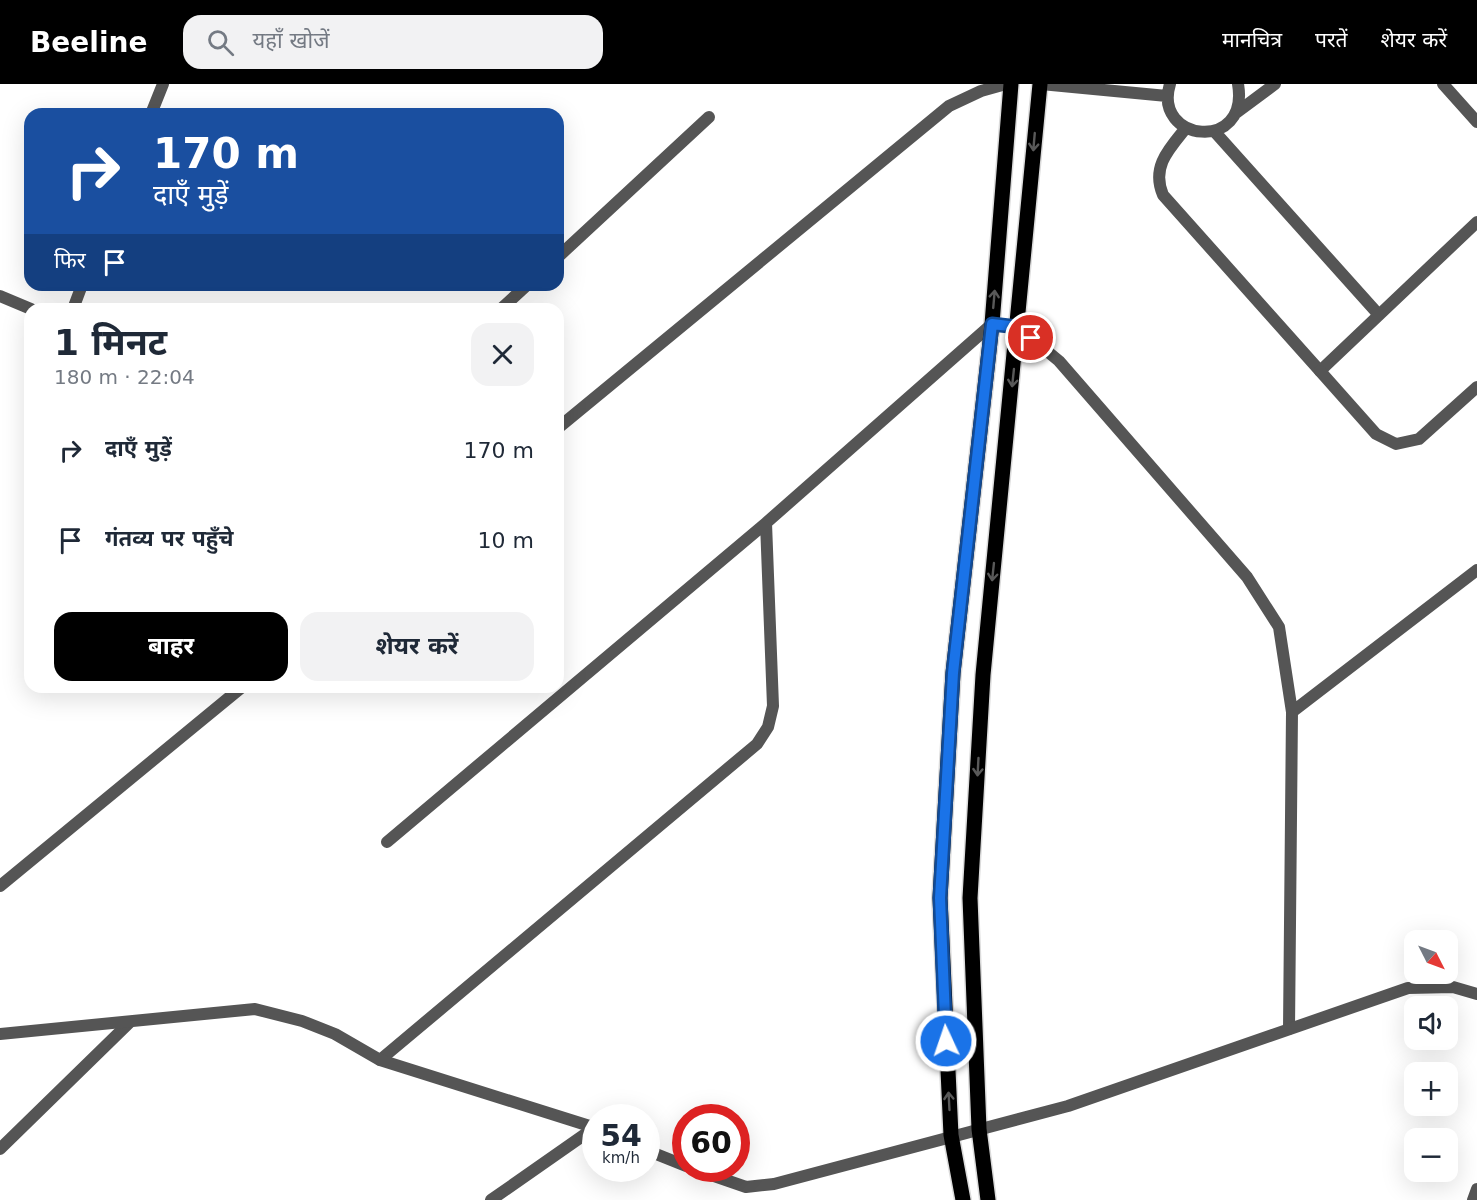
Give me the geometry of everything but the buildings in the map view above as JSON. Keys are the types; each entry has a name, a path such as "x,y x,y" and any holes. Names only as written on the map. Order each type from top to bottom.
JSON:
{"main road":[{"path":"963,1200 951,1136 940,898 953,673 992,324 1008,84"},
{"path":"988,1200 979,1129 970,898 983,675 1040,84"}],"street":[{"path":"153,108 163,84"},
{"path":"564,423 949,106 981,91 1008,84"},
{"path":"1040,84 1168,90 1172,115 1186,128 1204,133 1223,127 1236,113 1275,84"},
{"path":"1236,113 1240,98 1238,84"},
{"path":"1443,84 1477,122"},
{"path":"564,251 710,117"},
{"path":"1186,128 1161,160 1158,183 1163,195 1376,434 1396,444 1419,439 1477,387"},
{"path":"1214,131 1379,315"},
{"path":"1320,371 1477,222"},
{"path":"508,303 520,291"},
{"path":"0,296 24,306"},
{"path":"387,842 766,523 992,324 1018,327 1059,361 1247,577 1278,627 1292,712 1289,1029"},
{"path":"380,1059 757,744 768,727 773,706 766,523"},
{"path":"1292,712 1477,570"},
{"path":"0,886 235,693"},
{"path":"732,1182 746,1187 774,1184 1068,1106 1408,988 1453,987 1477,994"},
{"path":"0,1034 255,1009 324,1029 380,1059 582,1124"},
{"path":"0,1149 129,1023"},
{"path":"491,1200 582,1137"},
{"path":"1473,1200 1477,1189"}],"route":[{"path":"946,1041 940,898 953,673 992,324 1018,327 1031,338"}]}
